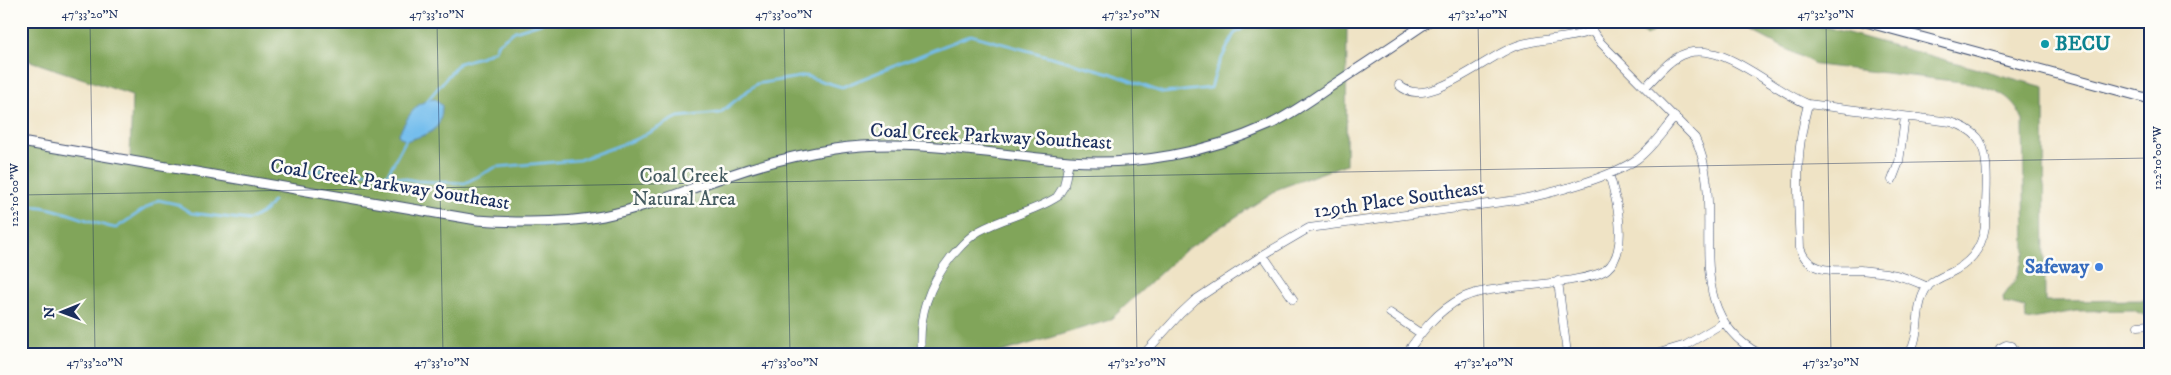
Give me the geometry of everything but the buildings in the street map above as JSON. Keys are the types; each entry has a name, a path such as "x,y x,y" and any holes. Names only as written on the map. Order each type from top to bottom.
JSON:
{"main road":[{"name":"Coal Creek Parkway Southeast","path":"21,142 432,213 504,222 538,222 602,216 668,198 755,166 837,149 863,146 925,147 1069,161 1113,163 1192,151 1255,130 1294,111 1429,21"},
{"path":"1862,21 2150,99"}],"street":[{"path":"1584,21 1591,31 1695,138 1705,166 1710,279 1715,304 1723,323 1740,342 1760,354"},
{"path":"1591,21 1591,31"},
{"path":"1399,85 1404,89 1417,92 1443,86 1497,54 1516,46 1540,40 1567,39 1591,31"},
{"path":"1645,87 1674,59 1698,51 1710,52 1729,58 1788,95 1808,104 1951,122 1977,136 1985,157 1986,227 1980,247 1964,265 1942,276 1928,287 1920,304 1912,353"},
{"path":"1808,104 1800,131 1797,160 1800,248 1802,256 1808,262 1821,269 1892,274 1928,287"},
{"name":"129th Place Southeast","path":"1144,354 1195,300 1298,233 1318,226 1350,224 1530,198 1609,174 1623,168 1644,154 1675,117"},
{"path":"1892,180 1899,162 1905,117"},
{"path":"921,354 921,324 926,299 938,275 948,261 966,240 978,231 1057,197 1064,186 1069,161"},
{"path":"1406,354 1420,333 1442,311 1464,297 1485,291 1595,275 1608,268 1613,262 1618,245 1619,211 1609,174"},
{"path":"1263,255 1293,299"},
{"path":"1558,281 1567,354"},
{"path":"1390,313 1420,333"},
{"path":"1656,354 1686,345 1723,323"},
{"path":"2138,326 2150,325"},
{"path":"1998,354 2000,348 2006,345 2012,346 2016,354"}],"green space":[{"name":"Coal Creek Natural Area","path":"21,21 1347,21 1346,164 1278,189 1184,251 1110,320 995,354 21,354 21,141 130,159 132,95 21,58"},
{"path":"1634,21 1701,21 1672,24 1646,36"},
{"path":"1729,21 1804,21 2044,87 2045,301 2150,300 2150,318 2133,310 2076,311 2026,320 2025,308 2004,303 2003,297 2016,279 2025,252 2023,120 2014,104 2002,94 1970,83 1817,65"}],"water":[{"path":"435,99 442,106 439,122 432,131 406,141 398,135 412,111 422,103"}],"waterway":[{"path":"426,102 459,63 495,50 498,43 515,31 547,21"},
{"path":"387,175 417,181 465,183 496,167 579,160 637,139 678,117 720,113 756,84 805,76 842,87 971,35 1110,73 1163,93 1211,88 1217,68 1234,34 1254,21"},
{"path":"300,171 337,170 387,175 407,138"},
{"path":"21,207 44,207 116,228 158,200 177,204 191,213 249,220 265,211 273,201"}],"place":[{"name":"BECU","path":"2045,44"},
{"name":"Safeway","path":"2099,267"}]}
